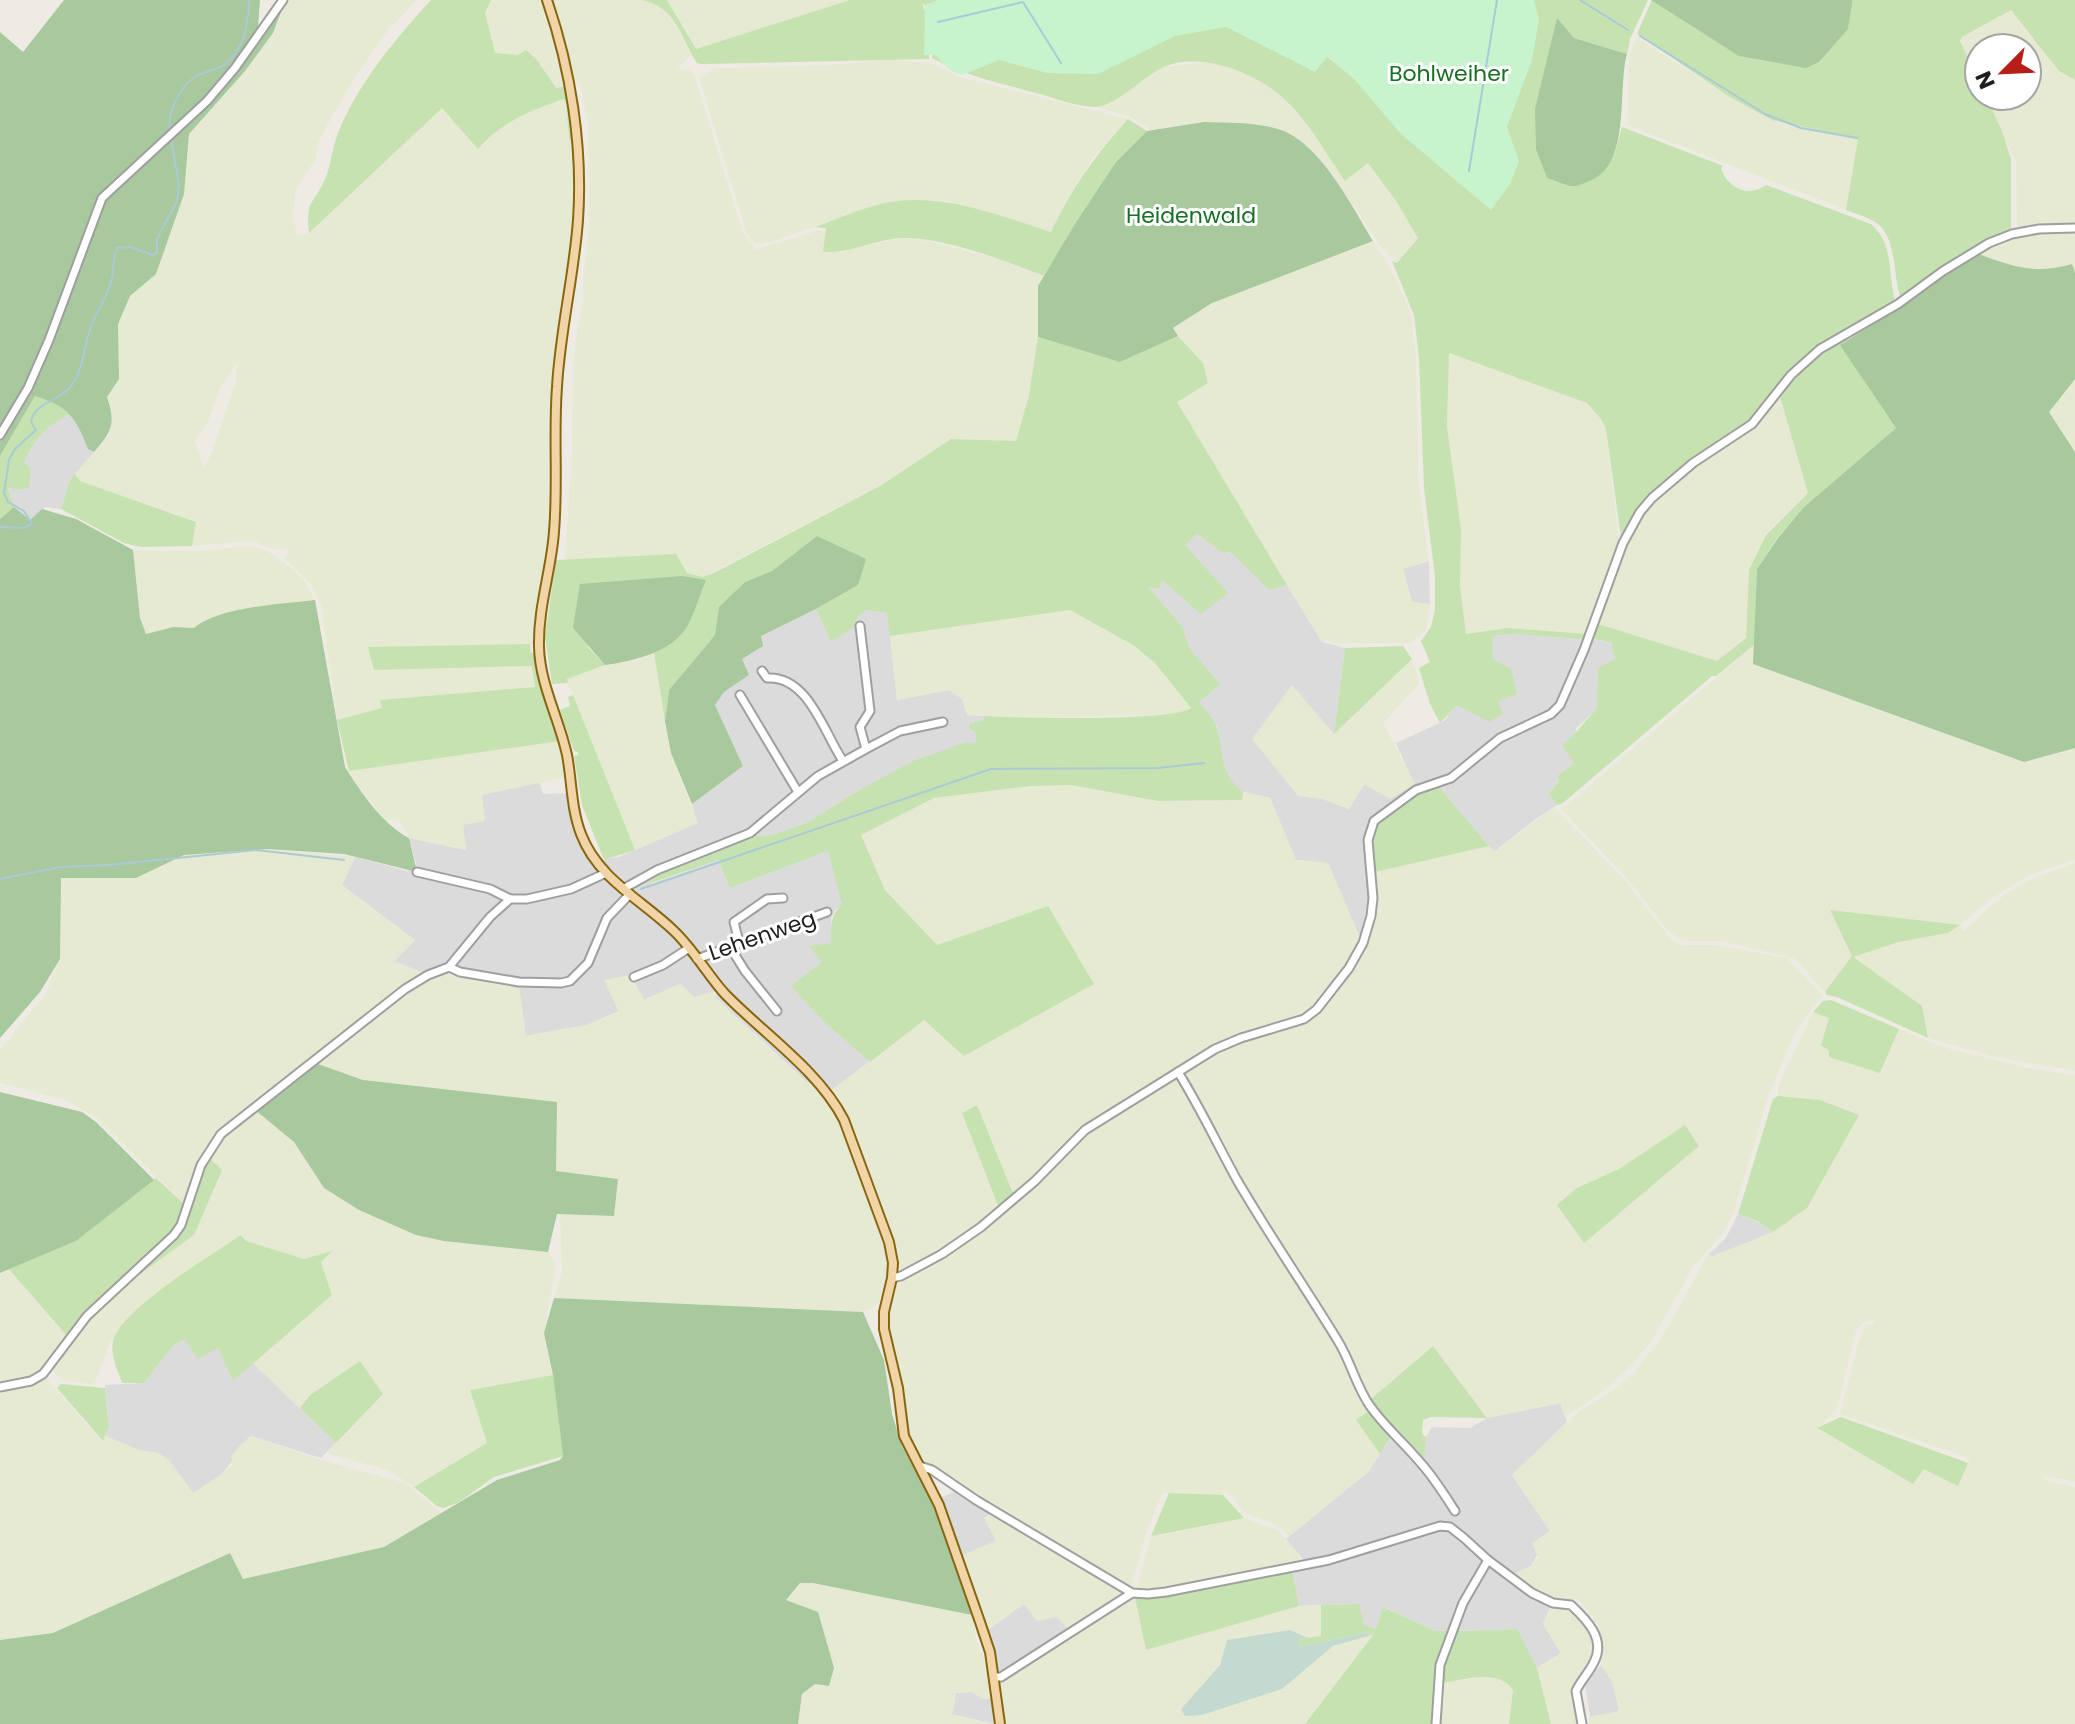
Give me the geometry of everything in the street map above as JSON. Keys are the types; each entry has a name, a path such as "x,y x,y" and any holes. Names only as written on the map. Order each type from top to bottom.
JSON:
{"main road":[{"path":"547,0 559,37 572,103 578,163 578,222 559,365 553,545 539,637 545,689 566,751 580,831 595,861 626,892 656,914 689,948 722,990 829,1095 844,1120 889,1242 893,1263 884,1312 886,1345 898,1388 904,1436 946,1522 990,1652 1000,1724"}],"street":[{"path":"0,435 28,388 49,340 102,198 207,101 235,68 283,0"},
{"path":"892,1278 942,1254 981,1227 1035,1181 1085,1130 1228,1044 1304,1019 1317,1009 1349,968 1363,943 1373,898 1368,840 1374,821 1416,790 1451,778 1500,738 1551,714 1560,705 1584,650 1623,543 1640,512 1652,498 1693,463 1752,424 1804,362 1820,349 1898,304 1989,243 2012,234 2039,229 2075,228"},
{"path":"860,626 870,711 860,727 866,749"},
{"path":"762,671 767,678 781,679 807,698 843,761"},
{"path":"740,695 798,792"},
{"path":"449,967 488,978 519,982 570,981 588,963 607,918 626,892 657,870 750,833 798,792 843,761 900,731 943,722"},
{"path":"417,872 490,889 510,899 529,899 571,889 606,873"},
{"path":"739,942 733,925 735,920 767,899 783,898"},
{"path":"0,1387 31,1381 43,1374 95,1308 174,1235 181,1225 201,1165 221,1134 405,989 449,967 490,917 510,899"},
{"name":"Lehenweg","path":"697,959 827,912"},
{"path":"730,947 777,1011"},
{"path":"634,977 663,965 689,948"},
{"path":"1178,1072 1236,1177 1340,1344 1360,1390 1390,1432 1428,1472 1455,1511"},
{"path":"920,1466 932,1470 976,1500 1132,1593 1166,1592 1329,1560 1440,1526 1450,1527 1488,1560 1543,1599 1571,1605 1592,1628 1598,1650 1576,1691 1582,1724"},
{"path":"1436,1724 1440,1665 1463,1603 1488,1560"},
{"path":"994,1677 1001,1677 1132,1593"}],"shaded area":[{"path":"71,413 88,449 94,452 70,480 61,509 45,507 30,520 14,507 8,488 22,490 23,463 30,447 46,427"},
{"path":"1197,534 1224,554 1229,551 1269,589 1287,585 1322,642 1345,648 1334,734 1298,796 1323,799 1349,809 1364,784 1414,784 1396,743 1444,721 1457,704 1489,722 1497,702 1516,694 1493,659 1491,636 1514,634 1611,642 1615,659 1599,690 1597,709 1576,728 1574,763 1557,776 1559,780 1548,794 1557,805 1494,852 1439,787 1376,822 1365,832 1370,896 1360,938 1328,863 1296,860 1270,798 1243,792 1229,781 1220,755 1217,726 1199,702 1219,684 1190,649 1182,626 1147,586 1161,579 1227,593 1185,545"},
{"path":"1429,561 1430,604 1412,602 1403,568"},
{"path":"816,609 831,642 866,610 888,613 897,700 955,691 968,715 984,716 985,720 970,723 977,742 858,791 806,823 772,835 746,837 661,872 650,884 718,860 730,888 828,851 843,904 835,910 831,919 832,943 823,962 792,986 825,1023 870,1062 829,1092 818,1080 808,1083 716,998 694,997 680,984 587,1025 525,1036 518,982 449,967 428,975 394,961 415,940 342,885 355,857 407,871 417,867 409,838 466,850 463,825 481,795 539,781 543,794 572,793 575,813 595,861 619,857 697,823 692,804 743,766 715,705 724,692 749,675 741,659 760,636"},
{"path":"1738,1214 1773,1232 1711,1257 1709,1254 1726,1238"},
{"path":"185,1339 218,1348 233,1380 253,1363 336,1443 321,1458 251,1436 222,1474 193,1494 169,1460 158,1453 139,1450 105,1436 109,1426 105,1385 144,1383 173,1346"},
{"path":"1561,1403 1567,1422 1512,1475 1550,1531 1531,1566 1515,1574 1544,1596 1550,1608 1543,1624 1561,1653 1537,1668 1516,1629 1436,1631 1384,1607 1376,1629 1364,1625 1358,1604 1299,1606 1292,1571 1303,1559 1286,1539 1368,1472 1395,1432 1423,1458 1426,1437 1432,1427 1470,1428 1487,1418"},
{"path":"957,1491 994,1512 996,1541 961,1556 939,1498"},
{"path":"1024,1603 1049,1617 1057,1616 1071,1632 1002,1674 997,1673 985,1632"},
{"path":"1601,1665 1613,1683 1619,1711 1590,1717 1585,1684"},
{"path":"972,1692 983,1699 991,1698 996,1724 952,1715 956,1693"}],"green space":[{"path":"64,0 260,0 258,27 281,12 273,33 245,71 189,134 184,194 156,274 130,296 118,324 119,379 107,397 112,421 105,439 94,452 88,449 75,421 64,409 35,396 0,456 0,32 23,52"},
{"path":"287,0 417,0 389,29 354,78 319,140 316,159 296,188 293,215 297,235 309,233 442,107 491,133 526,112 563,99 566,101 569,139 573,137 575,219 558,350 551,528 536,644 369,647 375,670 532,666 535,688 380,700 382,708 337,720 321,605 312,586 285,559 289,550 269,548 254,541 192,546 196,521 79,481 75,474 109,436 113,414 107,397 119,378 118,324 130,296 156,274 184,194 189,134 245,71 273,33 277,14","holes":["238,361 235,384 212,452 204,468 195,441 207,424 220,389"]},
{"path":"431,0 491,0 485,13 495,53 518,55 526,50 537,60 556,88 567,86 573,137 569,140 566,101 563,99 506,124 478,149 442,108 309,233 309,208 326,177 335,141 354,99 404,30"},
{"path":"491,0 642,0 660,4 673,19 691,54 677,70 689,70 694,74 743,233 753,245 753,250 820,230 827,232 823,252 906,238 1001,260 1044,276 1038,286 1038,337 1029,397 1016,441 951,439 880,486 703,577 687,573 676,555 565,560 573,366 584,295 589,223 588,126 580,83 556,88 537,60 495,54 485,13"},
{"path":"642,0 667,0 696,49 850,0 1205,0 1303,37 1356,80 1420,0 1648,0 1630,39 1627,54 1574,38 1557,19 1614,156 1622,127 1723,166 1721,168 1728,181 1739,189 1753,191 1766,185 1871,224 1879,232 1887,250 1895,300 1819,345 1802,360 1752,420 1649,498 1621,537 1606,429 1587,403 1449,353 1447,427 1461,529 1460,586 1466,634 1508,628 1588,634 1586,639 1514,634 1492,636 1493,659 1511,669 1517,694 1498,702 1503,714 1489,722 1457,705 1440,723 1430,704 1419,668 1430,662 1421,641 1431,627 1435,609 1435,577 1424,488 1419,358 1414,315 1392,261 1397,263 1418,238 1368,163 1345,181 1285,99 1252,77 1214,64 1172,64 1104,105 1081,106 957,70 932,58 934,50 928,8 922,3 929,23 929,59 702,64 697,63 670,16 663,9"},
{"path":"667,0 850,0 696,49"},
{"name":"Bohlweiher","path":"938,0 1534,0 1539,19 1532,60 1507,127 1519,161 1510,184 1491,210 1401,134 1355,80 1328,56 1315,72 1226,27 1175,36 1098,74 1047,73 999,60 962,75 950,70 935,55 924,55 925,5"},
{"path":"1651,0 1852,0 1852,3 1848,29 1819,62 1806,68 1739,56"},
{"path":"1652,0 1663,7 1848,29 1852,0 2075,0 2075,80 2059,71 2043,51 2043,32 2028,32 2011,10 1971,32 1963,32 1960,41 1963,47 1963,112 1993,112 2002,131 2011,159 2011,231 1981,243 1901,299 1888,237 1875,222 1846,210 1858,139 1772,120 1728,96 1637,34"},
{"path":"2011,10 2028,32 1971,32"},
{"path":"1557,18 1574,38 1627,54 1620,125 1612,160 1603,173 1576,186 1547,178 1536,149 1535,109"},
{"path":"1636,37 1728,96 1772,120 1859,139 1846,210 1627,125 1629,58"},
{"path":"2043,51 2059,71 2075,80 2075,224 2017,228 2016,163 1993,112 2043,112"},
{"path":"893,60 932,63 959,77 1128,119 1092,159 1052,232 945,201 923,200 901,201 857,212 771,242 757,244 752,241 746,232 699,78 715,68"},
{"path":"1208,62 1251,75 1278,91 1302,118 1345,180 1367,162 1418,238 1397,263 1380,246 1338,183 1298,140 1251,124 1204,122 1151,130 1130,117 1098,107 1162,67"},
{"path":"1128,119 1147,131 1116,162 1044,276 977,252 924,239 897,238 844,251 823,252 826,228 815,227 872,206 902,200 967,206 1051,232 1085,172"},
{"name":"Heidenwald","path":"1204,122 1260,125 1293,136 1321,160 1373,241 1212,303 1173,328 1178,336 1120,362 1038,337 1038,286 1116,162 1147,131"},
{"path":"2075,231 2075,273 2071,264 2048,271 2013,266 1977,253 2015,236"},
{"path":"1373,241 1396,279 1411,314 1416,357 1419,486 1429,561 1403,569 1412,602 1430,604 1429,619 1425,631 1409,643 1322,642 1176,401 1203,363 1173,329 1212,303"},
{"path":"1976,253 2023,268 2046,269 2072,264 2075,273 2075,379 2049,412 2075,452 2075,748 2024,762 1753,664 1757,569 1803,508 1896,428 1840,345 1899,308 1934,280"},
{"path":"1856,333 1841,345 1896,428 1803,508 1778,537 1757,569 1754,645 1712,676 1557,805 1548,794 1559,781 1557,776 1574,763 1562,745 1597,709 1598,668 1615,659 1611,642 1592,639 1598,624 1717,661 1746,638 1749,570 1766,535 1808,493 1780,397 1814,360"},
{"path":"1178,336 1203,363 1208,383 1177,402 1287,585 1269,590 1229,551 1224,554 1197,534 1185,545 1228,593 1201,614 1162,580 1159,589 1148,587 1182,626 1190,649 1220,684 1199,702 1216,725 1226,770 1243,792 1242,800 1158,801 1071,785 1031,786 934,798 861,835 885,890 937,945 1048,906 1094,984 964,1056 924,1020 870,1062 825,1023 791,986 822,962 809,946 831,943 833,917 842,904 828,851 730,888 718,860 648,884 661,872 746,837 772,835 806,823 913,761 964,743 976,742 976,733 969,728 970,723 984,720 984,716 1126,717 1191,708 1155,663 1133,645 1070,610 890,636 887,613 866,610 857,618 856,626 831,642 816,609 858,585 817,536 772,571 745,582 719,607 715,635 669,690 665,721 654,652 675,640 587,646 605,665 567,679 568,683 552,684 545,636 556,560 676,554 687,573 703,577 880,486 951,439 1016,441 1029,395 1038,337 1120,362"},
{"path":"1449,353 1587,403 1606,429 1619,543 1588,634 1508,628 1466,634 1460,586 1461,529 1447,427"},
{"path":"2075,379 2075,452 2048,412"},
{"path":"35,396 50,400 71,413 48,428 32,446 24,463 31,468 29,487 22,490 8,488 14,507 0,519 0,456"},
{"path":"1780,397 1808,493 1766,534 1749,570 1746,637 1717,661 1598,624 1636,523 1656,498 1696,465 1754,425"},
{"path":"75,474 80,481 196,522 192,546 141,547 124,543 61,509 70,480"},
{"path":"14,507 30,520 42,509 76,519 133,550 140,618 146,634 173,627 194,628 234,611 315,600 345,767 381,816 409,838 417,872 344,854 268,849 184,855 136,878 61,878 60,959 40,992 0,1038 0,519"},
{"path":"817,536 866,559 858,585 761,636 763,646 742,659 749,675 724,692 715,705 743,766 692,804 671,753 665,721 669,690 715,635 719,607 745,582 772,571"},
{"path":"247,546 266,550 289,566 305,582 315,600 250,609 194,628 173,627 146,634 140,618 133,550 195,551"},
{"path":"682,576 706,580 682,633 664,648 629,661 605,665 573,628 580,584"},
{"path":"1070,610 1133,645 1155,663 1191,709 1180,714 1019,719 967,715 962,699 949,690 897,700 890,636"},
{"path":"530,644 531,653 536,653 540,678 560,741 349,771 337,720 382,708 380,700 535,687 532,666 374,670 368,647"},
{"path":"1754,645 1753,664 2023,762 2075,748 2075,860 2029,875 1992,898 1960,925 1963,931 2005,894 2031,879 2075,863 2075,1071 1991,1056 1928,1038 1922,1006 1851,957 1825,992 1795,959 1722,941 1683,941 1668,931 1625,876 1560,808 1565,807","holes":["1830,911 1948,933 1900,942 1852,956"]},
{"path":"1403,646 1412,659 1334,734 1345,648"},
{"path":"654,652 671,753 698,823 635,850 566,679 605,665 639,660"},
{"path":"1412,659 1420,683 1383,723 1415,784 1390,799 1364,784 1349,809 1323,799 1298,796 1252,739 1292,685 1334,734"},
{"path":"573,695 635,850 604,860 582,805 574,756 578,752 574,751 560,710 570,706 568,697"},
{"path":"560,741 567,777 482,795 485,821 463,825 466,850 409,838 398,819 387,821 358,787 349,771"},
{"path":"1071,785 1158,801 1242,800 1243,792 1270,798 1296,860 1328,863 1360,938 1354,954 1315,1008 1302,1017 1222,1041 1208,1049 1088,1125 1014,1196 977,1105 962,1113 999,1208 930,1258 901,1270 852,1132 839,1103 829,1092 924,1020 1048,906 937,946 885,890 861,835 934,798 1031,786"},
{"path":"1439,787 1489,846 1375,872 1370,846 1376,822 1418,792"},
{"path":"1554,807 1623,878 1671,939 1681,945 1719,945 1787,958 1823,996 1797,1028 1769,1094 1733,1214 1724,1232 1693,1267 1652,1340 1631,1366 1604,1391 1565,1417 1560,1403 1487,1418 1433,1346 1370,1400 1357,1383 1356,1390 1369,1411 1356,1421 1380,1454 1368,1472 1289,1536 1273,1523 1245,1513 1225,1490 1223,1495 1163,1493 1128,1588 977,1497 921,1459 910,1443 900,1375 889,1346 887,1321 895,1285 957,1249 996,1220 1089,1133 1174,1079 1183,1085 1297,1285 1322,1318 1182,1074 1231,1045 1308,1019 1324,1009 1358,965 1373,930 1377,896 1375,872 1489,846 1495,852","holes":["1685,1125 1699,1145 1577,1188 1619,1169"]},
{"path":"268,849 355,857 342,885 415,940 394,961 422,973 216,1135 196,1169 185,1205 97,1118 65,1100 0,1083 0,1050 46,993 60,959 60,878 136,878 184,855"},
{"path":"1830,910 1960,925 1948,933 1899,942 1853,957 1922,1006 1928,1038 1827,995 1825,992 1852,956"},
{"path":"441,973 519,985 526,1036 587,1025 619,1012 604,980 631,975 644,1000 680,984 694,997 716,991 716,998 785,1063 812,1083 826,1097 837,1115 886,1249 888,1270 879,1304 863,1312 554,1298 562,1271 560,1214 613,1216 618,1179 556,1171 363,1080 318,1064 402,996"},
{"path":"1831,1000 1899,1029 1880,1073 1829,1057 1829,1051 1821,1045 1829,1018 1813,1012 1823,1001"},
{"path":"1813,1012 1830,1017 1821,1044 1881,1073 1899,1029 1946,1048 2029,1068 2075,1075 2075,1482 2045,1476 2044,1480 2075,1487 2075,1724 1588,1724 1590,1717 1619,1711 1613,1683 1601,1665 1604,1650 1598,1625 1579,1600 1549,1598 1514,1574 1531,1566 1538,1557 1532,1543 1550,1531 1512,1475 1579,1411 1618,1387 1637,1369 1664,1334 1709,1253 1712,1257 1773,1232 1807,1208 1820,1100 1778,1096 1778,1086","holes":["1876,1319 1873,1324 1866,1325 1859,1340 1840,1414 1970,1458 1958,1485 1924,1468 1913,1484 1817,1429 1837,1409 1856,1330 1864,1322"]},
{"path":"318,1064 363,1080 557,1102 556,1171 618,1179 614,1216 557,1214 548,1252 416,1235 359,1210 324,1188 294,1142 254,1109"},
{"path":"0,1092 82,1112 154,1180 76,1241 0,1273"},
{"path":"1778,1096 1820,1100 1859,1115 1807,1208 1773,1232 1757,1221 1738,1214 1773,1099"},
{"path":"977,1105 1014,1196 999,1208 962,1113"},
{"path":"254,1109 294,1142 324,1188 359,1210 417,1235 444,1241 548,1252 556,1264 544,1333 553,1375 471,1390 487,1443 414,1487 388,1470 326,1453 383,1394 330,1380 310,1395 300,1408 253,1363 332,1295 321,1262 330,1253 304,1259 246,1241 242,1235 150,1298 132,1315 111,1341 94,1385 62,1380 54,1372 55,1362 75,1332 107,1298 194,1235 207,1156 224,1134"},
{"path":"1685,1125 1699,1146 1584,1243 1557,1205 1577,1188 1619,1169"},
{"path":"207,1156 222,1170 194,1235 107,1298 180,1231"},
{"path":"156,1178 185,1205 180,1219 163,1244 101,1299 68,1337 9,1269 76,1241"},
{"path":"241,1235 246,1241 304,1259 332,1251 321,1262 332,1295 233,1381 218,1348 197,1359 185,1339 173,1346 144,1383 122,1383 112,1346 120,1328 150,1298"},
{"path":"9,1269 68,1337 47,1368 35,1377 0,1385 0,1273"},
{"path":"554,1298 863,1312 884,1360 892,1414 902,1446 937,1511 972,1615 800,1583 786,1600 818,1612 834,1668 829,1686 815,1684 802,1694 798,1724 0,1724 0,1640 53,1633 230,1553 243,1579 384,1547 497,1480 560,1460 563,1456 553,1375 544,1333"},
{"path":"1433,1346 1487,1418 1430,1417 1423,1420 1422,1434 1426,1437 1424,1458 1395,1432 1370,1400"},
{"path":"360,1361 383,1394 336,1443 300,1408 310,1395"},
{"path":"553,1375 563,1456 494,1477 459,1502 444,1508 414,1487 487,1443 470,1390"},
{"path":"45,1377 102,1441 105,1436 139,1450 158,1453 169,1460 193,1493 233,1464 231,1457 251,1436 314,1458 405,1483 441,1513 384,1547 243,1579 229,1553 53,1634 0,1640 0,1388"},
{"path":"61,1384 105,1388 109,1426 103,1441 57,1388"},
{"path":"1369,1411 1391,1437 1380,1454 1356,1420"},
{"path":"1841,1417 1968,1463 1958,1486 1924,1469 1913,1484 1817,1428"},
{"path":"1169,1493 1223,1495 1244,1518 1151,1536"},
{"path":"994,1512 1128,1593 1071,1632 1057,1617 1037,1621 1024,1604 985,1632 961,1556 996,1541 984,1518"},
{"path":"1244,1518 1278,1530 1303,1559 1299,1564 1153,1591 1136,1590 1151,1536"},
{"path":"1292,1571 1299,1606 1146,1650 1135,1598"},
{"path":"800,1583 972,1615 976,1640 986,1663 991,1698 983,1699 972,1692 956,1693 952,1714 994,1724 798,1724 802,1694 815,1684 786,1600"},
{"path":"1135,1598 1146,1650 1299,1606 1321,1605 1322,1636 1308,1638 1290,1630 1227,1640 1220,1665 1181,1709 1281,1689 1333,1646 1375,1634 1305,1724 1003,1724 998,1685 1004,1678"},
{"path":"1359,1604 1364,1625 1376,1629 1383,1607 1436,1631 1452,1631 1438,1663 1434,1724 1305,1724 1374,1634 1363,1633 1300,1647 1297,1639 1321,1636 1321,1605"},
{"path":"1550,1608 1573,1611 1588,1627 1592,1638 1593,1659 1574,1685 1572,1697 1578,1724 1551,1724 1537,1668 1561,1653 1543,1624"},
{"path":"1517,1629 1537,1668 1551,1724 1509,1724 1513,1690 1498,1679 1479,1677 1440,1683 1441,1665 1456,1631"},
{"path":"1290,1630 1308,1638 1297,1639 1300,1647 1363,1633 1375,1634 1333,1646 1282,1689 1202,1715 1185,1716 1181,1709 1220,1665 1227,1640"},
{"path":"1492,1676 1509,1682 1513,1689 1509,1724 1438,1724 1440,1683"}],"waterway":[{"path":"170,132 172,109 184,87 196,76 225,64 237,51 246,27 249,0"},
{"path":"1469,171 1497,0"},
{"path":"1580,0 1628,30"},
{"path":"938,22 1023,2 1061,63"},
{"path":"1640,36 1765,114 1801,128 1857,138"},
{"path":"0,527 24,528 32,524 24,511 8,502 4,493 9,460 15,449 36,430 31,422 33,415 69,388 77,376 90,329 110,285 117,248 131,247 152,255 157,253 157,239 177,201 179,185 171,138"},
{"path":"641,889 991,769 1158,768 1204,763"},
{"path":"0,879 61,867 256,850 344,860"}]}
